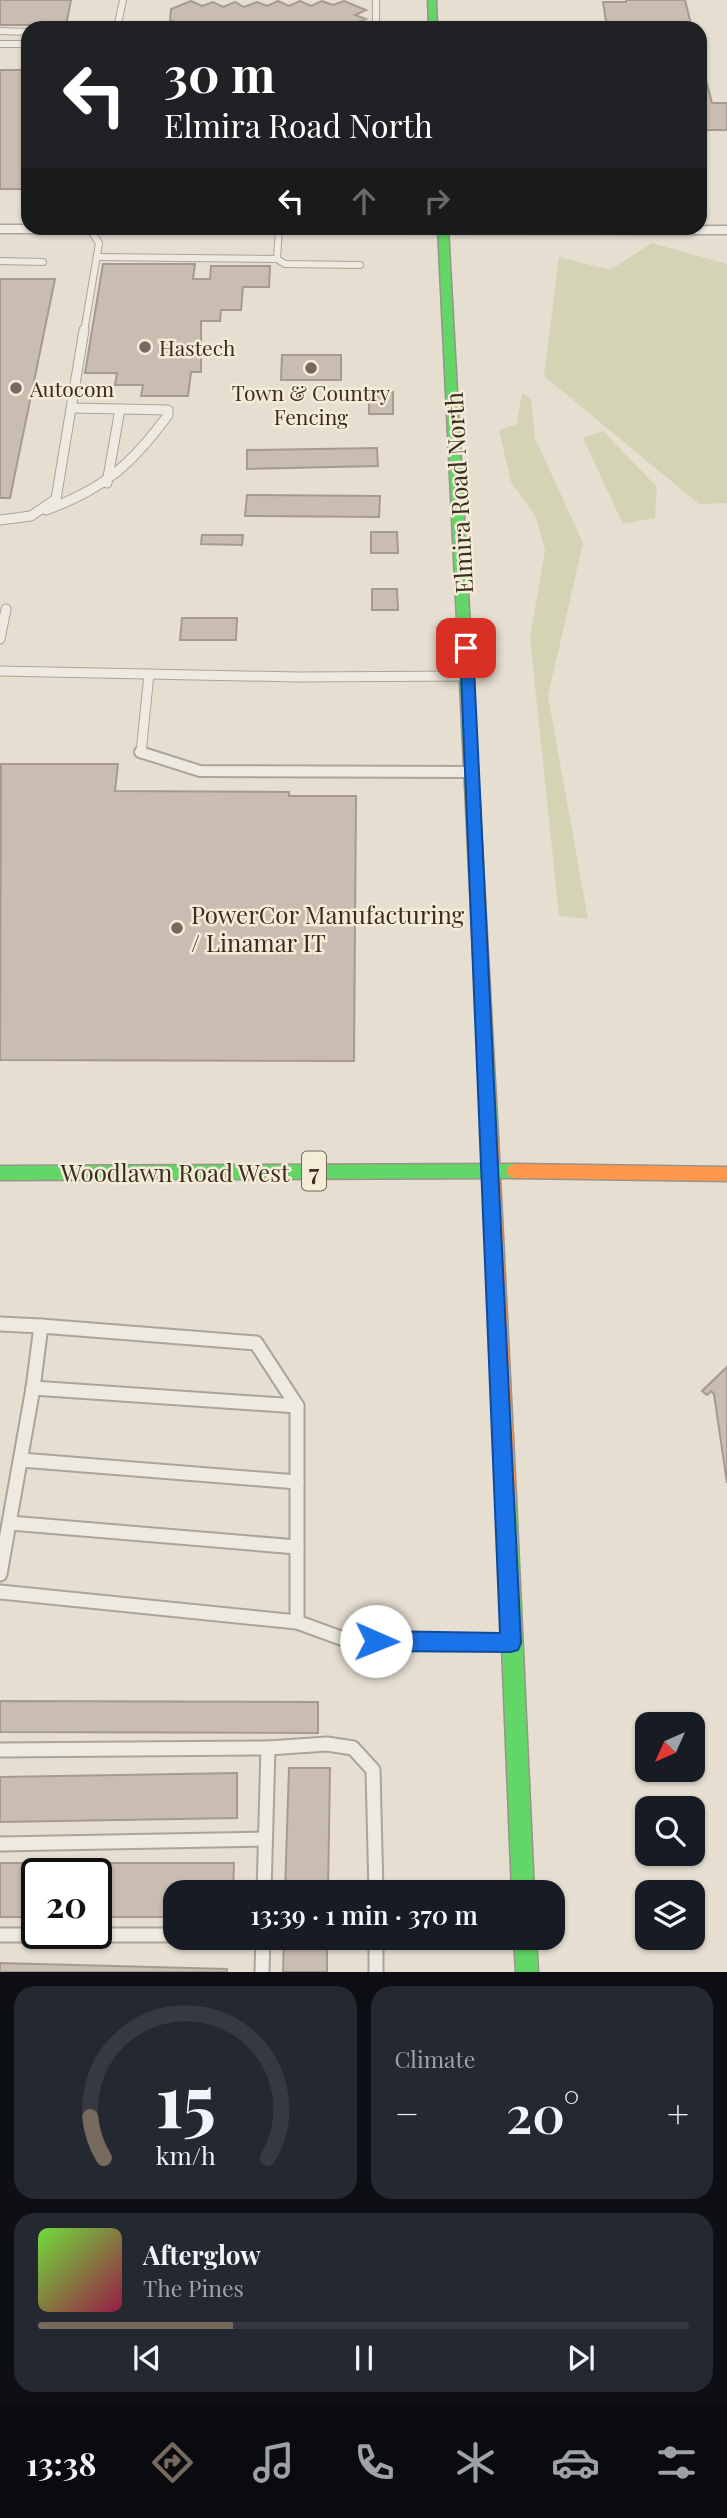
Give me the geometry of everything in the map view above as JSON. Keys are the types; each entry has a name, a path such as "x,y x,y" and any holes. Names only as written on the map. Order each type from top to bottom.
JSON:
{"main road":[{"path":"432,0 433,21"},
{"name":"Elmira Road North","path":"443,235 473,772 522,1880"},
{"name":"Woodlawn Road West","path":"0,1173 489,1171 727,1174"},
{"path":"526,1950 527,1972"}],"street":[{"path":"0,229 21,228"},
{"path":"707,230 727,230"}],"lane":[{"path":"118,21 123,0"},
{"path":"376,0 376,21"},
{"path":"0,31 21,32"},
{"path":"0,44 21,44"},
{"path":"44,511 57,499 99,243 94,235"},
{"path":"277,259 279,235"},
{"path":"97,257 277,259 285,264 360,265"},
{"path":"0,261 43,262"},
{"path":"0,528 15,520 76,500 107,483 126,467 168,415 168,410 72,408"},
{"path":"107,483 120,409"},
{"path":"0,520 15,520"},
{"path":"0,639 6,609"},
{"path":"0,671 298,677 468,676"},
{"path":"149,674 139,753 200,771 473,772"},
{"path":"0,1324 256,1343 297,1406 297,1622"},
{"path":"0,1574 33,1388 41,1326"},
{"path":"33,1388 297,1406"},
{"path":"21,1460 297,1482"},
{"path":"10,1523 297,1547"},
{"path":"0,1592 297,1622 349,1641 511,1643"},
{"path":"0,1750 268,1748 327,1744 353,1748 373,1770 376,1880"},
{"path":"264,1880 268,1748"},
{"path":"0,1844 265,1839"},
{"path":"0,1935 163,1936"},
{"path":"262,1972 263,1950"},
{"path":"376,1950 376,1972"}],"green space":[{"path":"652,243 727,264 727,503 699,504 544,376 559,257 610,270"},
{"path":"522,393 531,398 535,438 583,543 548,696 588,919 559,916 530,637 545,551 536,517 511,482 499,430 517,424"},
{"path":"603,431 657,487 655,518 623,524 583,438"}],"building":[{"path":"0,0 71,0 67,21 21,21 21,25 0,25"},
{"path":"685,0 690,21 606,21 603,2"},
{"path":"191,1 202,6 213,2 223,7 235,2 244,7 257,2 267,6 278,1 289,6 300,1 311,6 322,1 333,5 344,1 366,10 355,15 366,19 172,21 171,9"},
{"path":"0,70 21,70 21,189 0,189"},
{"path":"707,84 712,103 727,103 727,130 707,130"},
{"name":"Hastech","path":"103,264 195,264 193,279 210,279 211,266 270,266 269,287 243,287 241,310 221,310 220,321 201,321 201,372 191,372 188,396 141,396 143,385 115,385 117,373 85,373"},
{"name":"Autocom","path":"0,279 55,279 10,498 0,498"},
{"name":"Town & Country Fencing","path":"282,355 341,355 341,380 281,380"},
{"path":"369,392 393,392 393,414 369,414"},
{"path":"377,448 378,466 247,469 247,450"},
{"path":"247,495 380,496 379,517 245,516"},
{"path":"371,532 397,532 398,553 371,553"},
{"path":"202,535 243,535 242,545 201,544"},
{"path":"372,589 397,589 398,610 372,610"},
{"path":"182,618 237,618 236,640 180,640"},
{"name":"PowerCor Manufacturing / Linamar IT","path":"1,764 118,764 115,791 289,792 289,796 356,796 354,1061 0,1060"},
{"path":"727,1367 727,1483 714,1394 711,1391 707,1395 702,1391"},
{"path":"0,1701 318,1702 318,1733 0,1732"},
{"path":"289,1768 330,1768 328,1880 285,1880"},
{"path":"237,1773 237,1818 0,1822 0,1777"},
{"path":"0,1863 21,1863 21,1917 0,1917"},
{"path":"112,1863 234,1863 233,1880 163,1880 163,1917 112,1917"},
{"path":"284,1950 327,1950 327,1972 283,1972"},
{"path":"0,1963 227,1969 227,1972 0,1972"}],"traffic: fast":[{"path":"432,0 433,21"},
{"path":"443,235 490,1137"},
{"path":"0,1173 515,1171"},
{"path":"506,1498 522,1880"},
{"path":"526,1950 527,1972"}],"traffic: slow":[{"path":"490,1137 506,1498"},
{"path":"515,1171 727,1174"}],"place":[{"name":"Hastech","path":"145,347"},
{"name":"Town & Country Fencing","path":"311,368"},
{"name":"Autocom","path":"16,388"},
{"name":"PowerCor Manufacturing / Linamar IT","path":"177,928"}],"route":[{"path":"376,1641 511,1643 466,648"}]}
